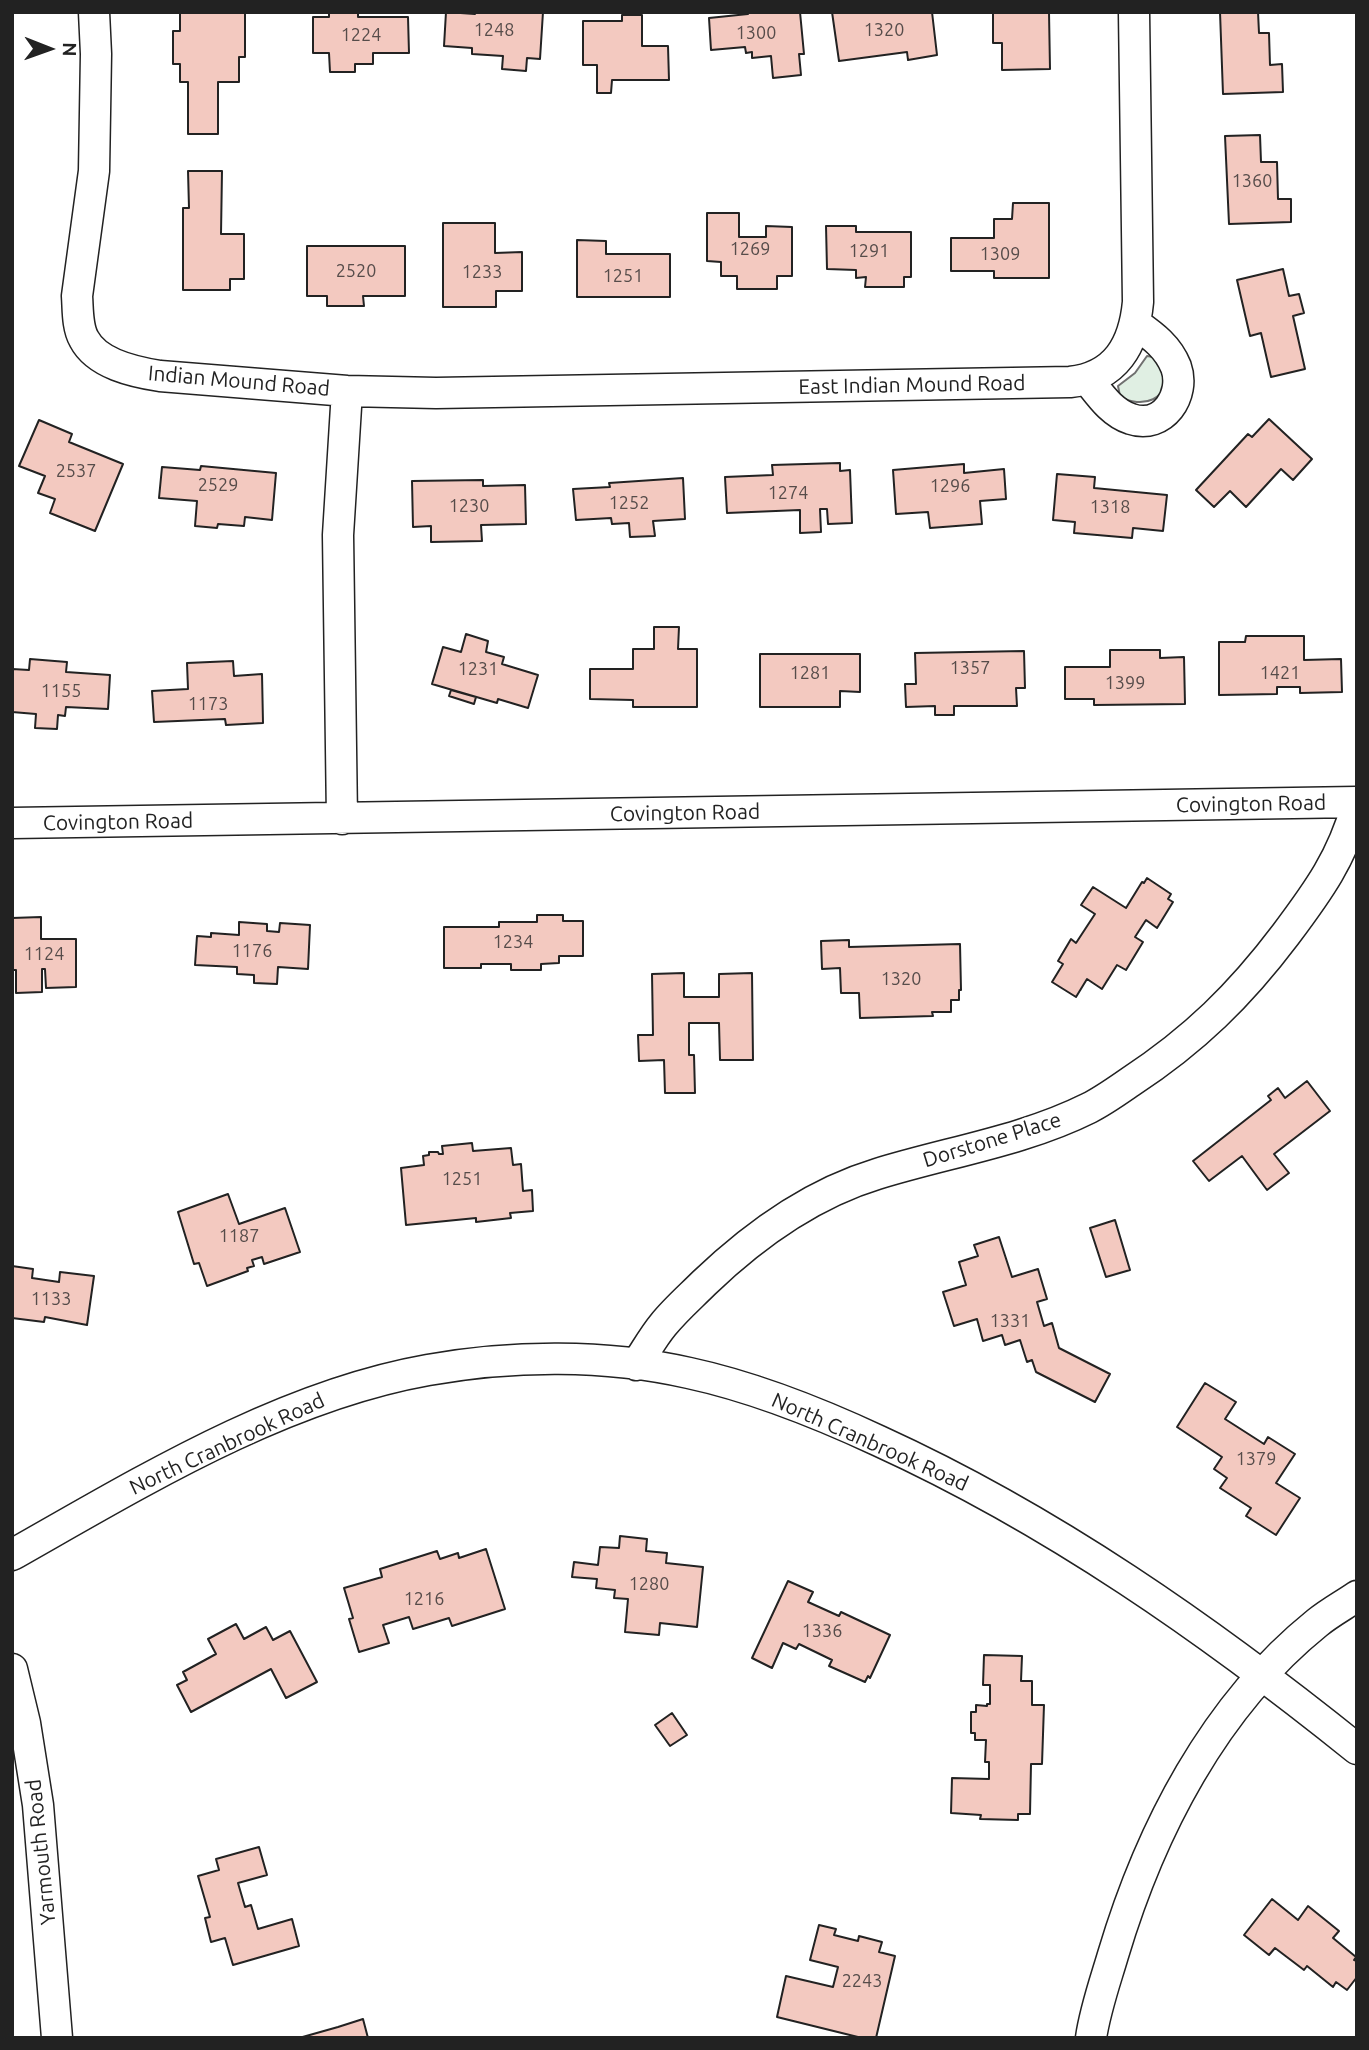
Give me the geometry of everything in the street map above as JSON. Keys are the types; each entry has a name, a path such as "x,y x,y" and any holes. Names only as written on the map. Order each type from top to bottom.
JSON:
{"street":[{"name":"Indian Mound Road","path":"94,12 94,171 77,296 78,317 84,339 105,360 135,372 347,391 338,535 342,819"},
{"path":"1134,12 1138,279 1136,324 1117,361 1088,380 1106,402 1132,420 1147,421 1163,415 1171,407 1178,384 1176,368 1167,350 1136,324"},
{"name":"East Indian Mound Road","path":"347,391 580,392 1088,380"},
{"name":"Covington Road","path":"12,823 1357,804"},
{"name":"Dorstone Place","path":"636,1365 676,1310 733,1255 777,1222 841,1188 873,1175 1008,1139 1091,1108 1163,1060 1232,999 1265,962 1336,863 1357,804"},
{"name":"North Cranbrook Road","path":"12,1555 185,1460 275,1417 333,1395 428,1370 482,1363 568,1359 636,1365 689,1373 758,1392 844,1425 934,1466 1089,1553 1151,1595 1357,1749"},
{"path":"1091,2038 1101,1994 1143,1867 1192,1770 1261,1676 1318,1622 1357,1596"},
{"name":"Yarmouth Road","path":"12,1669 25,1723 38,1805 57,2038"}],"green space":[{"path":"1147,356 1153,357 1162,371 1163,389 1159,395 1145,402 1120,396 1118,386 1135,373"}],"building":[{"path":"180,12 245,13 245,57 239,57 239,82 218,82 218,134 188,134 188,82 180,82 180,64 173,64 173,31 180,31"},
{"path":"329,12 358,12 358,17 408,17 409,53 373,53 373,64 355,64 355,72 330,72 329,53 313,53 313,17 329,17"},
{"path":"446,12 543,12 540,59 527,58 526,71 502,69 503,56 472,54 472,48 444,46"},
{"path":"748,12 800,12 804,54 799,54 801,75 773,78 771,56 752,58 752,52 746,53 745,47 711,50 709,18"},
{"path":"832,12 932,12 937,55 908,60 907,52 839,61"},
{"path":"993,12 1049,12 1050,69 1002,70 1002,43 993,43"},
{"path":"1220,12 1258,12 1259,33 1269,33 1270,65 1282,64 1283,92 1223,94"},
{"path":"622,15 642,15 642,46 668,46 669,80 612,80 611,93 597,93 597,65 583,65 583,21 622,21"},
{"path":"1260,135 1261,162 1277,162 1278,199 1291,199 1291,222 1229,224 1225,136"},
{"path":"188,171 222,171 221,234 244,234 244,279 230,279 230,290 183,290 183,208 189,208"},
{"path":"1013,203 1049,203 1049,278 994,278 994,271 951,271 951,238 994,238 994,219 1012,219"},
{"path":"707,213 739,213 739,237 766,237 766,226 792,227 792,276 777,276 777,289 737,289 737,276 721,276 721,262 707,261"},
{"path":"443,223 495,223 495,253 522,252 522,291 496,291 496,307 443,307"},
{"path":"826,226 856,226 856,232 911,232 911,277 904,277 904,287 865,287 866,277 856,278 856,270 827,269"},
{"path":"577,240 606,241 606,254 670,254 670,297 577,297"},
{"path":"307,246 405,246 405,296 363,296 364,306 327,306 327,296 307,296"},
{"path":"1283,269 1289,296 1299,294 1304,313 1293,316 1305,369 1271,377 1261,333 1250,336 1237,280"},
{"path":"1269,419 1312,459 1293,480 1281,469 1246,507 1230,491 1214,507 1196,490 1248,434 1252,437"},
{"path":"39,420 72,434 69,442 123,464 95,531 50,513 55,499 38,493 45,476 19,466"},
{"path":"840,463 840,471 850,470 852,523 828,524 827,509 820,509 821,532 800,533 800,510 727,513 725,477 773,475 772,465"},
{"path":"964,464 964,473 1004,469 1006,499 980,501 982,524 930,528 928,512 896,514 893,470"},
{"path":"201,466 276,473 272,520 245,517 244,526 195,526 197,501 159,498 162,467 200,470"},
{"path":"1057,474 1095,477 1094,488 1167,495 1163,531 1133,528 1132,538 1074,533 1075,522 1053,520"},
{"path":"683,478 685,519 653,521 655,536 630,537 629,523 612,524 611,518 576,520 573,489 610,487 609,483"},
{"path":"483,480 483,486 525,485 526,524 481,525 482,541 431,542 431,526 413,527 412,481"},
{"path":"654,627 679,627 678,649 697,649 697,707 633,707 633,700 590,699 590,669 633,669 633,649 654,649"},
{"path":"466,634 488,641 486,652 504,657 502,664 538,675 528,708 498,699 497,703 432,684 443,647 461,652"},
{"path":"1246,636 1304,636 1304,660 1341,659 1342,692 1300,693 1300,687 1277,687 1277,694 1219,695 1219,642 1245,642"},
{"path":"1110,650 1160,650 1160,658 1184,657 1185,704 1094,705 1094,699 1065,699 1065,667 1110,667"},
{"path":"1024,651 1025,688 1016,688 1017,706 954,706 954,715 935,715 935,706 906,707 905,684 916,684 915,653"},
{"path":"760,654 860,654 860,692 840,691 840,707 760,707"},
{"path":"30,659 67,662 66,672 110,675 108,709 66,707 65,716 58,715 57,729 35,728 36,714 12,712 12,669 29,670"},
{"path":"233,661 234,676 262,674 263,723 226,725 225,719 154,722 152,691 188,689 187,663"},
{"path":"451,690 476,697 474,704 449,696"},
{"path":"1147,878 1171,894 1168,899 1173,902 1157,928 1146,920 1135,937 1143,942 1126,970 1117,965 1102,989 1087,979 1076,997 1052,982 1063,964 1058,961 1071,939 1076,943 1095,914 1081,905 1093,887 1126,908"},
{"path":"537,915 563,915 563,921 583,921 583,956 559,956 559,963 541,964 541,970 511,970 511,964 481,964 481,968 444,968 444,927 499,927 499,922 537,922"},
{"path":"41,917 41,939 76,939 76,987 46,988 45,969 42,969 42,992 16,993 16,970 12,970 12,918"},
{"path":"239,922 267,924 267,931 279,932 280,923 310,925 308,969 278,967 277,984 254,983 254,975 237,974 237,967 195,965 197,936 211,937 211,933 239,935"},
{"path":"849,940 849,947 960,944 959,1000 951,1000 951,1012 932,1012 933,1016 860,1018 859,993 841,993 840,968 822,969 821,941"},
{"path":"684,973 684,997 719,997 719,974 752,973 753,1060 720,1060 719,1023 689,1023 689,1055 694,1055 695,1093 665,1093 664,1060 639,1061 638,1035 653,1035 652,974"},
{"path":"1307,1081 1330,1111 1274,1154 1289,1173 1267,1190 1242,1156 1209,1181 1193,1161 1271,1100 1268,1096 1278,1088 1285,1098"},
{"path":"472,1143 473,1151 511,1148 513,1165 521,1164 523,1191 532,1190 533,1211 510,1213 511,1218 476,1222 476,1218 406,1225 401,1168 424,1165 423,1156 429,1155 429,1152 443,1154 442,1146"},
{"path":"228,1194 239,1224 285,1208 300,1252 264,1264 262,1257 252,1260 254,1266 247,1268 248,1271 207,1286 199,1263 194,1264 178,1212"},
{"path":"1115,1220 1130,1270 1106,1277 1090,1228"},
{"path":"999,1237 1012,1277 1038,1269 1047,1299 1037,1302 1044,1326 1052,1323 1059,1348 1110,1374 1095,1402 1036,1372 1032,1360 1027,1362 1020,1340 1005,1345 1002,1335 983,1341 977,1319 954,1326 943,1292 966,1285 959,1262 978,1256 974,1245"},
{"path":"12,1266 33,1269 32,1278 59,1282 60,1272 94,1276 87,1325 45,1317 44,1322 12,1318"},
{"path":"1205,1383 1236,1402 1225,1419 1264,1444 1268,1437 1295,1454 1276,1483 1300,1498 1276,1535 1246,1516 1251,1508 1220,1488 1227,1478 1214,1469 1222,1457 1177,1427"},
{"path":"620,1536 647,1539 646,1551 667,1553 666,1563 703,1567 697,1627 660,1623 659,1635 625,1632 628,1599 614,1598 615,1590 596,1588 597,1579 572,1577 574,1562 598,1565 600,1547 619,1548"},
{"path":"486,1549 505,1609 452,1626 449,1618 413,1629 409,1617 383,1625 389,1643 359,1652 349,1619 353,1618 344,1588 382,1577 380,1569 437,1551 440,1559 458,1553 459,1558"},
{"path":"788,1581 813,1592 808,1602 839,1616 841,1612 890,1635 870,1678 868,1676 865,1682 829,1666 832,1660 799,1644 796,1649 783,1643 772,1668 752,1658"},
{"path":"236,1624 244,1639 266,1627 273,1640 290,1631 317,1682 286,1698 271,1669 191,1712 177,1685 187,1680 183,1672 216,1654 208,1639"},
{"path":"984,1655 1022,1656 1021,1681 1032,1681 1032,1705 1044,1705 1042,1764 1031,1764 1030,1814 1018,1814 1018,1820 980,1819 981,1815 951,1813 952,1778 989,1779 989,1762 985,1762 986,1740 975,1740 975,1733 971,1733 971,1712 976,1712 976,1705 990,1704 990,1685 983,1685"},
{"path":"672,1713 687,1735 670,1746 655,1725"},
{"path":"259,1847 267,1875 238,1883 245,1907 251,1905 258,1929 292,1919 299,1946 233,1965 225,1938 211,1942 205,1918 210,1917 198,1876 219,1870 216,1859"},
{"path":"1272,1899 1298,1920 1308,1906 1339,1931 1333,1938 1356,1957 1354,1960 1357,1961 1357,1977 1347,1990 1336,1982 1333,1987 1307,1966 1304,1970 1275,1948 1269,1955 1244,1935"},
{"path":"819,1925 836,1929 834,1935 858,1941 859,1936 882,1942 879,1952 895,1956 876,2038 862,2038 777,2017 786,1976 833,1987 838,1967 810,1960"},
{"path":"363,2019 368,2038 299,2038 338,2027"}]}
